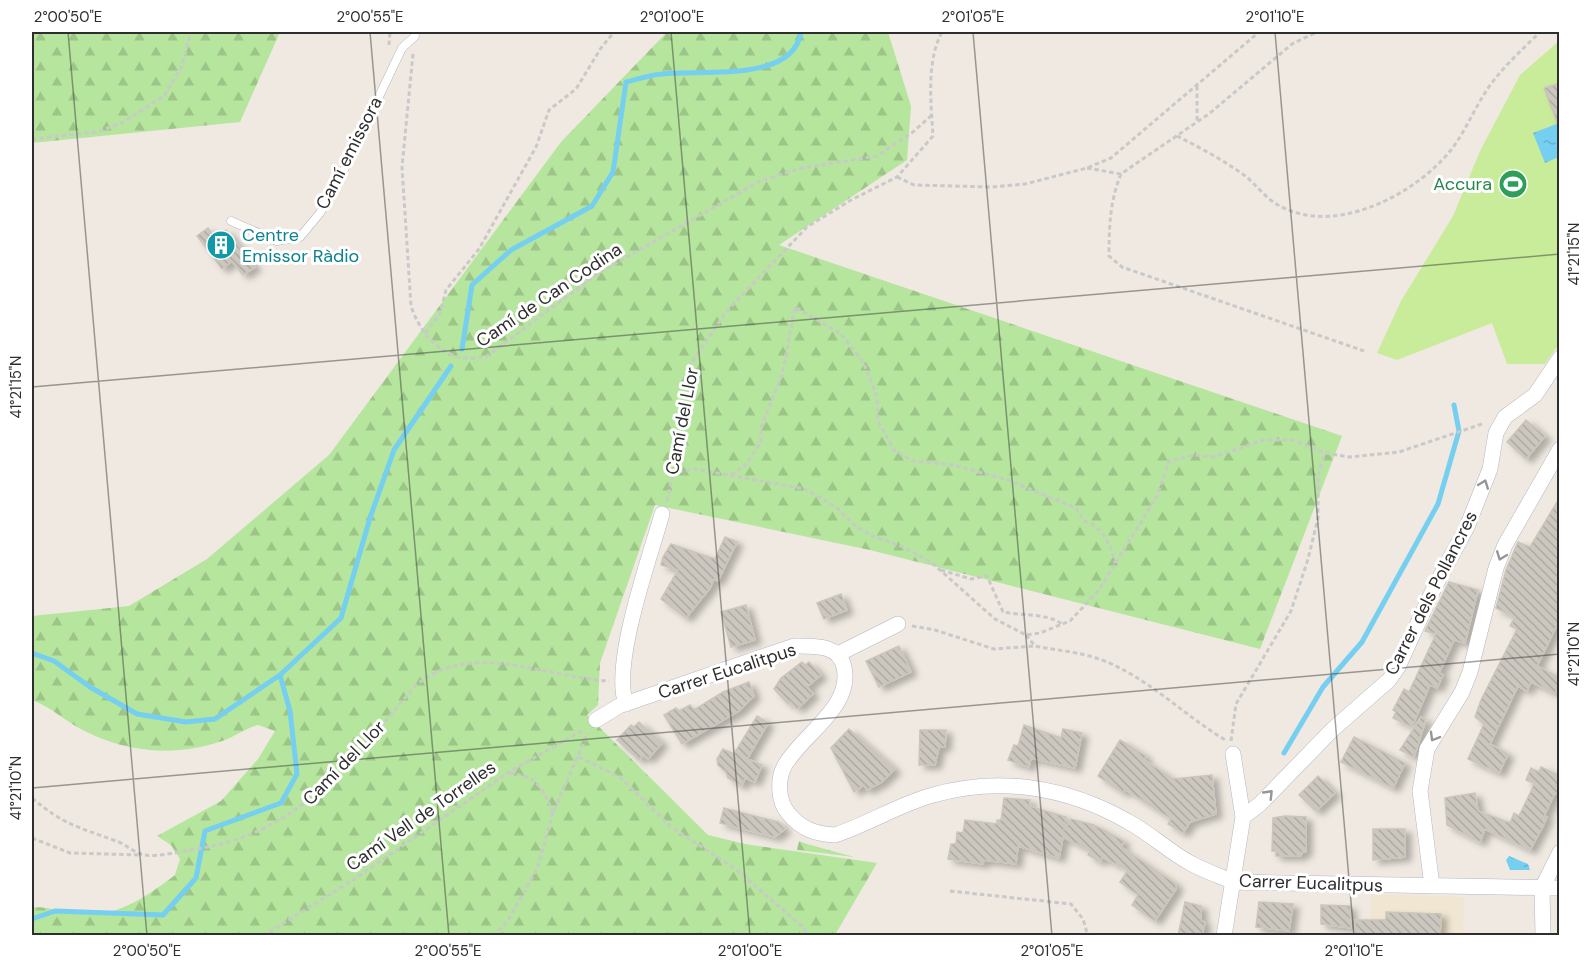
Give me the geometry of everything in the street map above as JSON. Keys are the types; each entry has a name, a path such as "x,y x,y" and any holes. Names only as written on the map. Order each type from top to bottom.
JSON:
{"street":[{"path":"1505,417 1535,395 1560,358"},
{"name":"Carrer dels Pollancres","path":"1243,817 1260,804 1332,730 1389,680 1398,667 1434,588 1467,527 1490,469 1496,433 1505,417"},
{"path":"1432,886 1420,790 1427,749 1466,682 1496,568 1505,545 1560,449"},
{"path":"626,704 621,692 631,617 662,514"},
{"path":"838,654 898,624"},
{"name":"Carrer Eucalitpus","path":"593,723 626,704 794,646 818,646 838,654 842,660 846,683 840,698 784,766 779,788 783,806 806,830 835,835 931,795 964,788 1020,785 1078,798 1101,807 1130,822 1192,864 1234,882 1560,888"},
{"path":"1224,936 1243,817 1233,754"},
{"path":"1543,936 1542,888 1560,852"}],"lane":[{"name":"Camí emissora","path":"231,221 277,241 300,237 320,213 402,48 415,36"}],"path":[{"path":"32,139 97,132 122,123 164,96 182,66 191,32"},
{"path":"425,334 440,314 446,290 479,249 530,158 549,110 576,89 614,32"},
{"path":"942,32 936,43 931,82 933,136 897,177 914,185 992,187 1025,184 1087,168 1111,158 1259,32"},
{"path":"1317,32 1292,44 1197,122 1121,174 1112,196 1109,226 1110,256 1122,267 1364,351"},
{"path":"1177,136 1244,174 1277,204 1301,214 1328,218 1352,214 1387,199 1417,181 1450,152 1467,127 1484,94 1540,32"},
{"name":"Camí de Can Codina","path":"415,36 402,167 411,306 415,319 438,349 459,358 476,360 487,356 597,274 760,181 802,168 877,156 932,115"},
{"path":"1197,86 1197,122"},
{"path":"1087,168 1121,174"},
{"name":"Camí del Llor","path":"662,514 681,435 692,362 726,312 807,227 851,200 897,177"},
{"path":"729,476 746,465 761,442 762,427 782,375 795,307 841,334 864,364 877,397 878,421 894,450 912,461 953,465 1008,480 1076,508 1084,521 1092,523 1105,538 1116,563"},
{"path":"1026,635 1070,621 1099,590 1157,496 1169,461 1195,455 1213,457 1264,440 1293,440 1325,453 1349,457 1399,452 1505,417"},
{"path":"898,624 935,630 994,650 1035,646 1080,653 1107,662 1137,677 1193,719 1231,743 1236,704 1291,611 1308,559 1318,518 1318,475 1325,453"},
{"path":"671,473 695,469 805,489 835,506 862,530 901,546 940,569 995,619 1026,635 1035,646"},
{"path":"940,569 971,579 987,576 1003,612 1025,617 1053,618 1062,624"},
{"name":"Camí del Llor","path":"32,838 70,853 144,855 207,848 240,839 273,826 304,806 337,776 416,685 430,674 455,666 480,663 536,669 595,680 623,681"},
{"path":"494,936 507,922 537,869 553,812 593,723"},
{"name":"Camí Vell de Torrelles","path":"263,936 356,878 508,772 593,723"},
{"path":"579,757 621,778 670,826 737,870 804,928 807,936"},
{"path":"508,772 529,776 536,782 543,790 553,812"},
{"path":"32,798 73,827 118,841 144,855"},
{"path":"950,891 1071,903 1083,919 1088,936"}],"shaded area":[{"path":"1371,894 1464,897 1463,935 1370,936"}],"green space":[{"path":"32,32 280,32 240,122 32,143"},
{"path":"667,32 888,32 911,106 907,160 779,245 1342,436 1260,649 870,550 655,505 600,663 598,705 587,715 708,835 745,844 877,863 835,935 32,935 32,907 84,914 114,911 136,901 175,875 180,859 171,845 157,836 221,801 258,759 275,731 258,725 208,745 191,749 157,750 124,746 83,730 32,700 32,616 129,606 207,559 329,455 561,142"},
{"name":"Accura","path":"1559,41 1559,344 1545,364 1507,364 1492,323 1397,360 1377,353 1401,301 1453,216 1480,151 1520,75"},
{"path":"799,841 807,844 854,857 797,850"}],"water":[{"path":"1559,123 1559,157 1545,163 1533,133"},
{"path":"1509,856 1528,864 1530,870 1510,870 1506,860"}],"building":[{"path":"1560,83 1560,125 1558,125 1544,88"},
{"name":"Centre Emissor Ràdio","path":"208,228 215,237 226,230 255,267 243,275 232,261 222,269 197,236"},
{"path":"1526,420 1545,436 1526,459 1507,442"},
{"path":"1560,497 1560,619 1537,666 1560,678 1560,683 1555,693 1531,682 1527,691 1518,686 1490,744 1508,754 1499,773 1468,759 1484,724 1475,717 1481,700 1517,629 1510,626 1515,617 1496,608 1506,570 1518,542 1530,547"},
{"path":"725,537 737,542 718,581 714,579 710,588 686,618 661,599 678,570 661,565 663,557 671,544 715,559"},
{"path":"1449,582 1478,590 1465,643 1454,640 1439,673 1443,675 1437,688 1430,685 1412,727 1393,718 1396,712 1393,710 1404,689 1409,692 1436,634 1425,631"},
{"path":"841,594 847,610 824,619 817,603"},
{"path":"746,605 755,640 731,647 721,612"},
{"path":"899,646 911,672 879,687 866,661"},
{"path":"802,662 805,665 809,662 821,675 807,687 813,694 797,709 791,702 788,704 774,689 781,678"},
{"path":"749,682 754,696 739,711 682,744 664,715 676,708 679,711 690,705 694,710 723,692"},
{"path":"757,716 768,723 747,759 762,765 755,782 745,778 742,786 728,778 726,772 718,765 717,759 723,749 734,754"},
{"path":"1421,717 1426,719 1414,757 1400,750"},
{"path":"639,722 662,743 648,759 643,755 639,760 617,740 631,725 634,727"},
{"path":"1024,725 1061,738 1063,729 1082,733 1075,768 1031,758 1029,767 1008,760 1014,745 1018,746"},
{"path":"849,729 895,769 882,782 867,790 864,785 854,792 831,748"},
{"path":"920,730 946,730 945,747 939,747 935,765 919,765"},
{"path":"1354,737 1405,763 1393,788 1341,762"},
{"path":"1120,740 1146,756 1144,760 1173,779 1212,775 1216,814 1190,822 1183,833 1168,824 1171,819 1125,789 1123,793 1098,776"},
{"path":"1541,767 1560,776 1560,795 1555,793 1544,816 1547,817 1530,850 1485,829 1480,842 1447,825 1445,798 1475,793 1478,811 1510,823 1514,813 1519,816 1531,791 1534,783 1526,780 1531,768 1539,772"},
{"path":"1318,776 1335,793 1316,811 1299,795"},
{"path":"1004,798 1030,800 1029,806 1066,817 1064,830 1071,819 1094,825 1124,841 1121,847 1176,884 1176,889 1155,921 1132,905 1138,895 1120,882 1128,870 1102,857 1100,862 1088,855 1090,850 1063,837 1059,858 1018,846 1016,864 984,860 983,864 948,859 951,844 956,844 957,832 963,833 965,820 997,824 997,820 1001,820"},
{"path":"724,808 778,822 785,829 775,837 720,823"},
{"path":"1306,817 1306,852 1302,852 1301,856 1276,856 1276,851 1272,851 1273,818"},
{"path":"1373,829 1405,829 1405,857 1373,860"},
{"path":"1185,902 1201,906 1201,921 1205,922 1202,936 1178,936"},
{"path":"1259,902 1293,904 1289,931 1256,927"},
{"path":"1321,905 1350,906 1351,928 1321,924"},
{"path":"1386,912 1441,914 1440,936 1355,936 1355,920 1386,920"}],"waterway":[{"path":"462,349 472,285 511,250 592,206 613,172 626,82 662,74 742,71 763,67 781,60 794,49 801,32"},
{"path":"32,653 54,661 90,687 137,714 186,722 215,719 280,675 341,618 370,518 394,450 451,366"},
{"path":"1284,753 1323,687 1362,642 1438,504 1459,431 1454,405"},
{"path":"32,919 55,911 163,915 196,878 205,831 281,803 297,774 290,711 280,675"}],"place":[{"name":"Accura","path":"1513,184"},
{"name":"Centre Emissor Ràdio","path":"221,245"}]}
